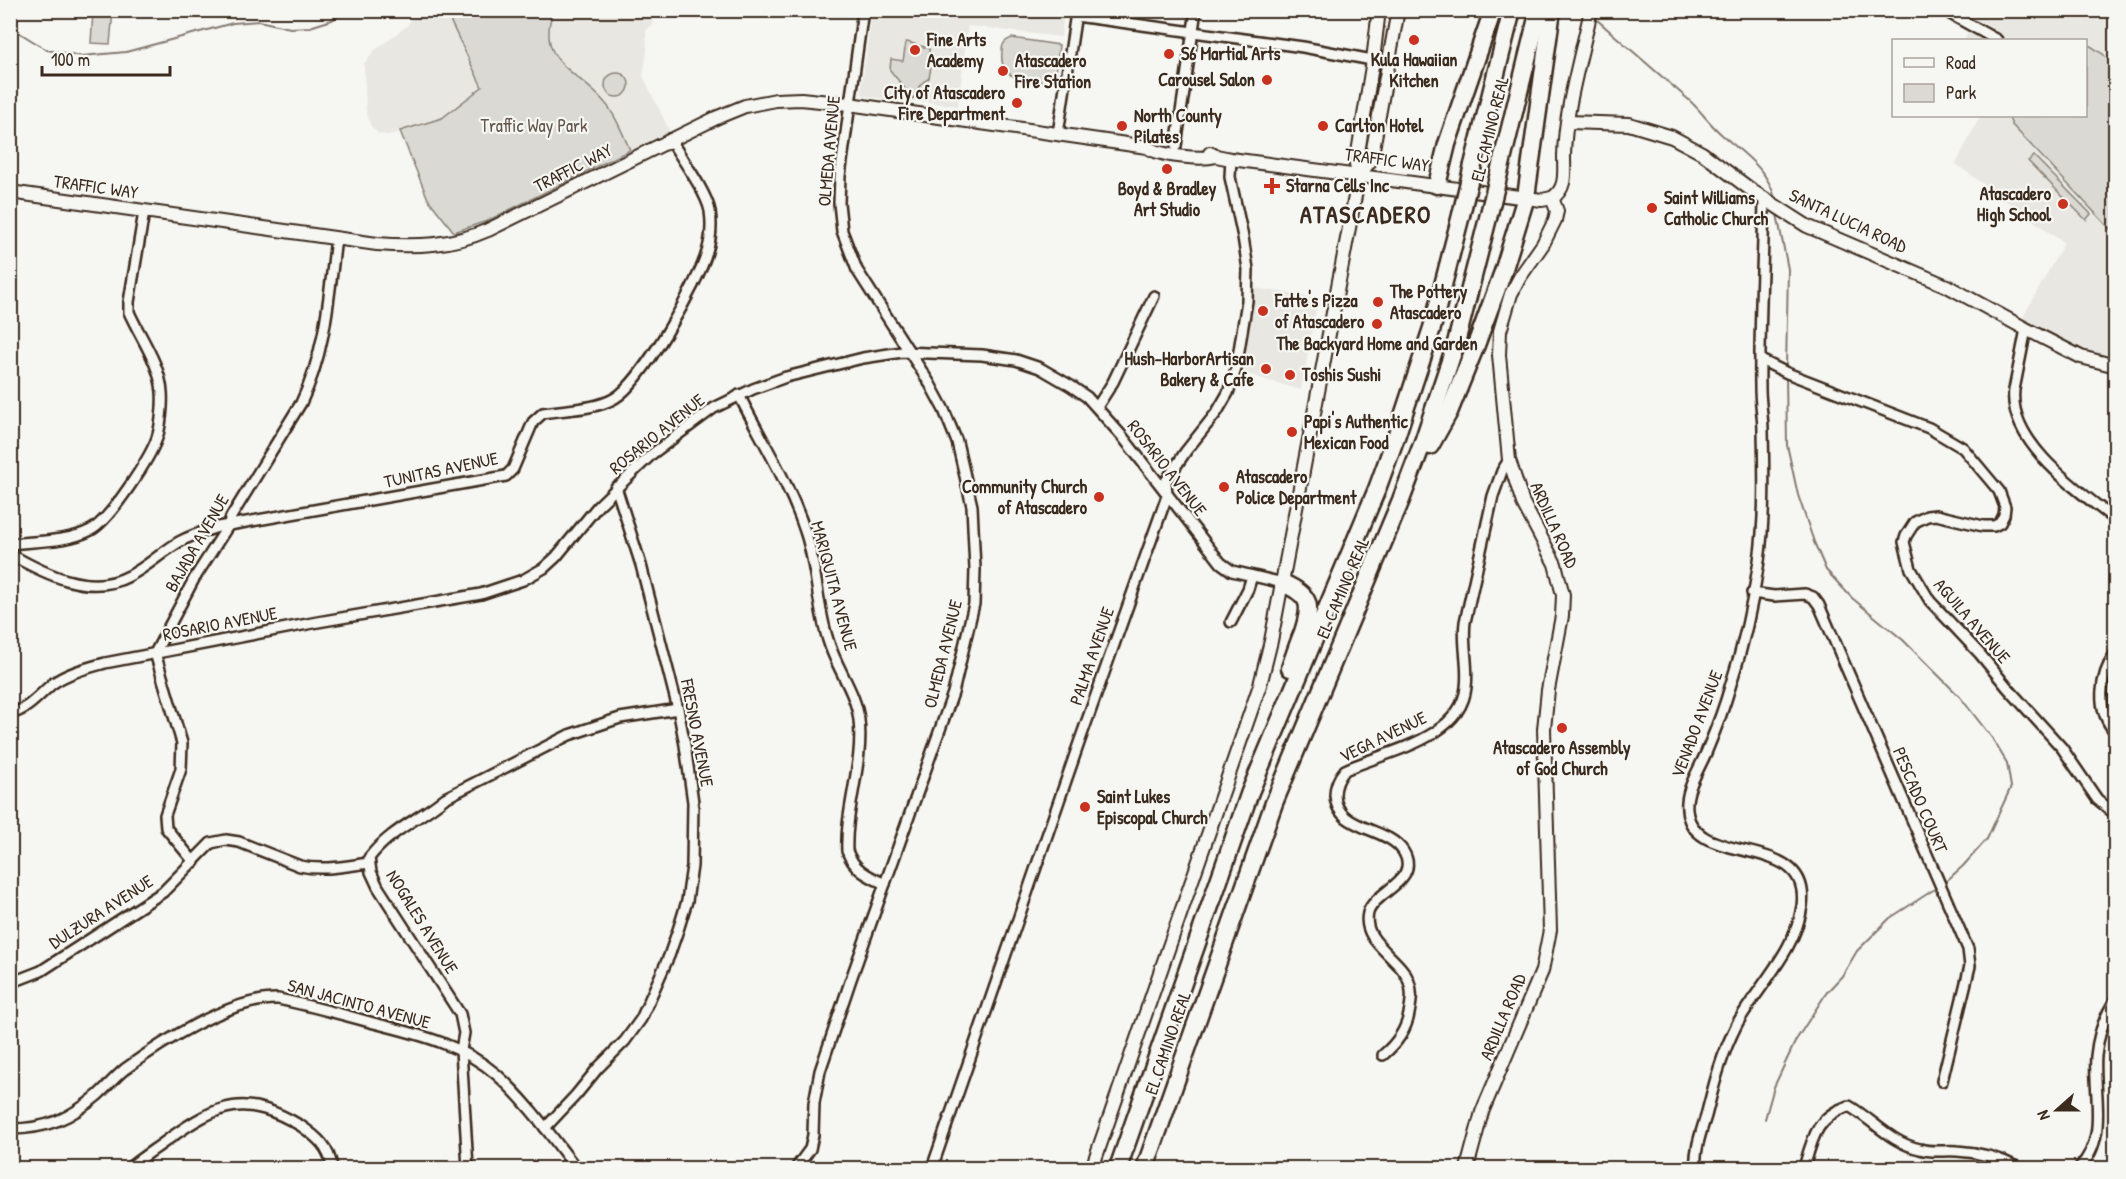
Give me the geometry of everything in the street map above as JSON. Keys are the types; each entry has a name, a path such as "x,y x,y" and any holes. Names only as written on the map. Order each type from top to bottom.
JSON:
{"highway":[{"path":"1437,185 1447,144 1493,10"},
{"name":"EL CAMINO REAL","path":"1118,1168 1250,792 1396,436 1432,328 1512,10"},
{"name":"EL CAMINO REAL","path":"1145,1168 1274,803 1401,500 1438,397 1456,343 1539,10"},
{"path":"1401,500 1449,412 1490,308 1526,197 1552,10"},
{"path":"1283,583 1303,595 1309,613 1288,672 1287,700"}],"street":[{"name":"OLMEDA AVENUE","path":"796,1168 810,1149 814,1103 820,1071 953,693 974,604 975,536 972,506 957,442 944,410 912,353 856,270 842,231 839,189 863,10"},
{"path":"1176,146 1196,10"},
{"name":"EL CAMINO REAL","path":"1092,1168 1260,685 1271,641 1359,175 1356,165 1379,10"},
{"name":"EL CAMINO REAL","path":"1359,175 1371,160 1398,10"},
{"name":"ARDILLA ROAD","path":"1467,1168 1482,1112 1542,971 1550,930 1544,729 1548,690 1562,616 1563,595 1555,564 1526,509 1509,459 1499,367 1500,331 1511,294 1543,244 1555,220 1557,211 1552,198 1563,186 1568,122 1591,10"},
{"path":"1943,10 1995,39"},
{"path":"1058,134 1076,13 1303,47 1388,63"},
{"name":"TRAFFIC WAY","path":"10,192 377,244 435,245 470,237 506,222 670,139 732,111 760,103 801,99 1147,147 1152,145 1176,146 1232,159 1542,200 1552,198"},
{"name":"SANTA LUCIA ROAD","path":"1568,122 1615,122 1659,131 1702,153 1764,199 1807,226 1947,286 2081,357 2115,366"},
{"name":"TUNITAS AVENUE","path":"228,526 507,476 513,469 533,422 538,416 543,413 610,401 629,387 650,360 693,285 710,241 711,219 707,200 670,139"},
{"name":"TRAFFIC WAY","path":"1147,147 1152,151 1178,155 1208,158 1216,156"},
{"name":"PALMA AVENUE","path":"932,1168 1167,496 1166,481 1217,412 1228,393 1236,369 1247,302 1248,269 1230,177 1232,159"},
{"name":"VENADO AVENUE","path":"1696,1168 1695,1162 1701,1132 1727,1046 1750,1003 1785,950 1802,903 1799,883 1785,865 1755,851 1722,846 1705,838 1691,824 1687,802 1730,687 1747,624 1759,560 1763,492 1761,360 1764,199"},
{"path":"10,544 75,536 92,530 116,506 157,438 162,392 156,368 129,312 144,212"},
{"name":"BAJADA AVENUE","path":"155,653 194,579 301,403 313,376 325,329 336,238"},
{"path":"1097,407 1113,382 1154,296"},
{"path":"2026,329 2013,390 2013,406 2017,415 2031,443 2046,462 2115,520"},
{"name":"ROSARIO AVENUE","path":"10,714 19,712 53,684 83,670 121,659 481,594 523,580 544,568 616,487 652,454 714,408 775,381 863,358 912,353 982,355 1017,360 1061,379 1097,407 1221,563 1232,571 1283,583"},
{"name":"AGUILA AVENUE","path":"1761,360 1787,373 1929,428 1963,448 1999,491 2005,507 2004,515 2000,523 1994,526 1983,526 1936,514 1915,522 1904,542 1911,569 1930,601 2062,748 2097,800 2115,815"},
{"name":"MARIQUITA AVENUE","path":"739,395 774,462 806,534 829,645 856,706 860,746 847,851 858,868 885,884"},
{"name":"VEGA AVENUE","path":"1383,1055 1404,1031 1410,1010 1411,991 1404,970 1384,951 1370,932 1368,914 1371,906 1402,877 1406,870 1405,854 1393,841 1347,818 1335,798 1336,788 1345,770 1396,752 1424,738 1454,716 1463,702 1467,686 1463,642 1465,622 1493,496 1509,459"},
{"name":"FRESNO AVENUE","path":"545,1128 625,1041 641,1019 669,956 687,901 693,834 690,768 678,709 641,565 616,487"},
{"path":"10,554 64,580 81,584 101,584 127,577 188,537 228,526"},
{"path":"1231,622 1252,576"},
{"name":"PESCADO COURT","path":"1752,593 1774,596 1805,594 1813,597 1819,605 1968,949 1970,966 1942,1081"},
{"path":"2115,652 2105,675 2101,699 2107,721 2115,733"},
{"path":"155,653 179,730 183,756 164,821 169,835 194,862"},
{"name":"NOGALES AVENUE","path":"468,1168 461,1050 463,1023 456,1005 378,887 369,858 380,845 445,798 569,735 620,718 678,709"},
{"name":"DULZURA AVENUE","path":"10,983 41,971 136,911 163,892 211,843 226,840 239,842 309,868 324,869 369,863"},
{"name":"SAN JACINTO AVENUE","path":"10,1129 57,1122 69,1117 100,1093 123,1071 198,1024 255,1000 278,999 412,1033 461,1050 495,1074 545,1128 576,1168"},
{"path":"2079,1168 2091,1152 2096,1139 2098,1129 2096,1057 2104,1023 2115,999"},
{"path":"129,1168 205,1114 244,1105 271,1110 315,1135 327,1150 332,1168"},
{"path":"1804,1168 1812,1139 1821,1123 1835,1110 1848,1106 1890,1137 1911,1147 1934,1152 1955,1150 1978,1153 2019,1168"}],"shaded area":[{"path":"415,11 650,11 653,24 646,30 647,51 643,76 670,132 487,221 454,232 428,199 400,132 388,135 379,134 371,126 366,113 364,64 374,51 408,25"},
{"name":"Fine Arts Academy","path":"872,11 1064,11 1061,37 968,26 958,106 891,97 890,100 864,96 861,91"},
{"name":"Atascadero High School","path":"1929,11 2115,11 2115,361 2067,342 2022,319 2064,243 1956,164 1980,117 2087,117 2087,39 1964,39 1968,32"},
{"path":"1254,288 1318,298 1301,390 1244,373"}],"green space":[{"path":"93,11 113,11 110,44 91,43"},
{"name":"Traffic Way Park","path":"459,11 553,11 549,29 550,43 555,55 610,109 630,150 487,221 454,232 428,199 400,131 442,118 482,87 448,16"},
{"path":"1012,38 1059,45 1055,83 1019,78 1005,70 1002,62 1002,47"},
{"path":"906,42 929,48 931,67 929,78 921,84 913,99 890,70 891,59 903,61"},
{"path":"2087,44 2103,54 2115,67 2115,234 2012,125 2008,117 2087,117"},
{"path":"612,73 622,73 629,80 629,90 622,97 612,97 605,90 605,80"},
{"path":"2034,156 2091,214 2086,220 2028,161"}],"waterway":[{"path":"10,24 15,30 47,50 82,56 126,52 233,23 259,21 290,28 310,27 332,20 348,10"},
{"path":"1595,18 1689,100 1716,129 1753,162 1767,178 1775,199"},
{"path":"1777,214 1788,269 1786,369"},
{"path":"1786,375 1787,445 1798,495 1826,570 1852,598 1903,640 1960,697 1992,738 2007,763 2011,787 1987,839 1943,884"},
{"path":"1765,1119 1774,1087 1796,1040 1857,951 1890,918 1938,887"}],"place":[{"name":"Kula Hawaiian Kitchen","path":"1414,40"},
{"name":"Fine Arts Academy","path":"915,50"},
{"name":"S6 Martial Arts","path":"1169,54"},
{"name":"Atascadero Fire Station","path":"1003,71"},
{"name":"Carousel Salon","path":"1267,80"},
{"name":"City of Atascadero Fire Department","path":"1017,103"},
{"name":"North County Pilates","path":"1122,126"},
{"name":"Carlton Hotel","path":"1323,126"},
{"name":"Boyd & Bradley Art Studio","path":"1167,169"},
{"name":"Starna Cells Inc","path":"1272,186"},
{"name":"Atascadero High School","path":"2063,204"},
{"name":"Saint Williams Catholic Church","path":"1652,208"},
{"name":"The Pottery Atascadero","path":"1378,302"},
{"name":"Fatte's Pizza of Atascadero","path":"1263,311"},
{"name":"The Backyard Home and Garden","path":"1377,324"},
{"name":"Hush-HarborArtisan Bakery & Cafe","path":"1266,369"},
{"name":"Toshis Sushi","path":"1290,375"},
{"name":"Papi's Authentic Mexican Food","path":"1292,432"},
{"name":"Atascadero Police Department","path":"1224,487"},
{"name":"Community Church of Atascadero","path":"1099,497"},
{"name":"Atascadero Assembly of God Church","path":"1562,728"},
{"name":"Saint Lukes Episcopal Church","path":"1085,807"}],"district":[{"name":"ATASCADERO","path":"1366,215"}]}
